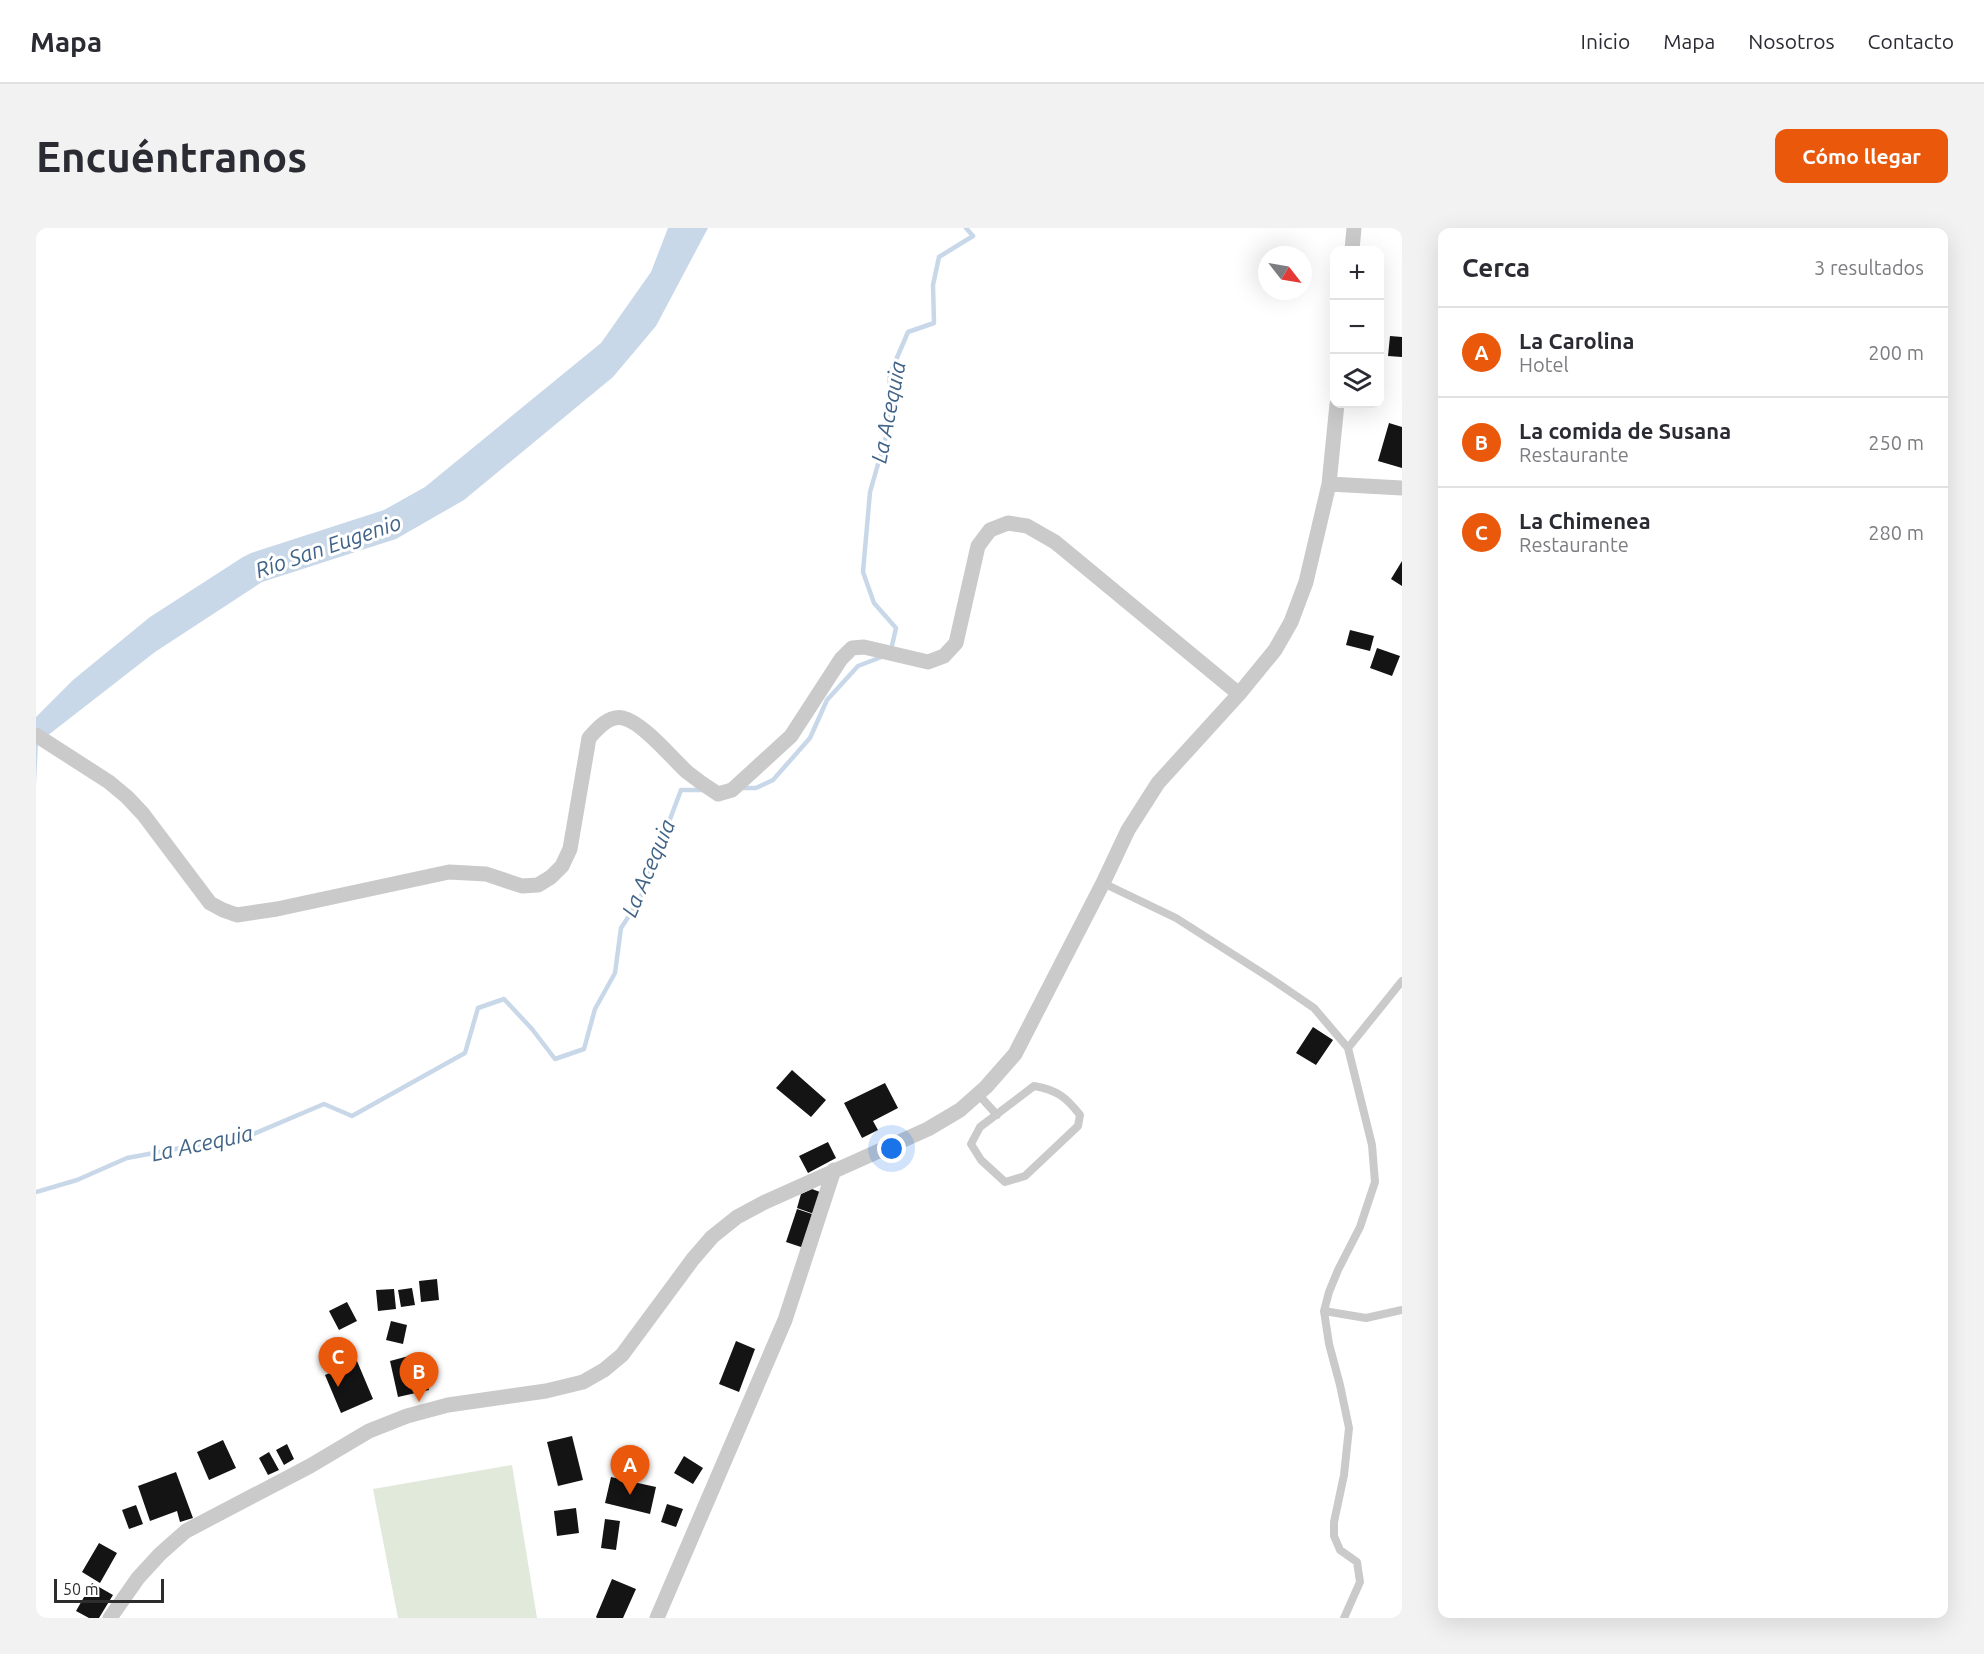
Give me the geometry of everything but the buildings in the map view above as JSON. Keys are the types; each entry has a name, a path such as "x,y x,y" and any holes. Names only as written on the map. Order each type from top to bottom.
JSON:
{"street":[{"path":"1352,246 1354,228"},
{"path":"110,1618 138,1578 186,1531 310,1466 369,1431 407,1416 448,1405 546,1391 583,1382 604,1370 622,1355 712,1237 737,1217 834,1170 928,1129 960,1110 978,1094 1015,1054 1103,884 1128,830 1158,783 1239,694 1275,650 1291,622 1306,582 1329,484 1337,408"},
{"path":"1329,484 1402,488"},
{"path":"36,735 109,782 127,797 143,814 210,903 237,915 277,909 449,872 486,874 522,886 538,885 562,866 570,849 589,738 598,727 621,717 636,723 703,785 718,794 732,790 791,736 841,659 852,648 864,647 928,662 944,656 956,643 978,546 990,530 1008,523 1027,526 1055,542 1239,694"},
{"path":"657,1618 785,1320 834,1170"}],"lane":[{"path":"1103,884 1176,918 1273,980 1314,1008 1348,1048 1372,1145 1375,1182 1360,1227 1338,1270 1324,1311 1329,1344 1349,1428 1344,1474 1334,1522 1334,1536 1340,1550 1357,1562 1360,1582 1344,1618"},
{"path":"1348,1048 1402,981"},
{"path":"1034,1086 1066,1098 1080,1115 1078,1126 1025,1176 1005,1182 981,1160 971,1144 981,1127 996,1115 1034,1086"},
{"path":"978,1094 996,1115"},
{"path":"1324,1311 1366,1318 1402,1310"}],"shaded area":[{"path":"512,1465 537,1618 398,1618 373,1489"}],"water":[{"name":"Río San Eugenio","path":"668,228 708,228 656,326 613,377 464,500 396,539 262,582 155,652 38,743 36,787 36,717 73,680 150,617 243,557 384,510 425,487 601,343 651,272"}],"waterway":[{"name":"La Acequia","path":"891,650 896,628 874,603 863,572 870,492 887,433 890,374 908,332 934,323 933,285 939,257 973,236 966,228"},
{"name":"La Acequia","path":"741,788 756,788 773,780 810,738 827,700 858,666 884,656"},
{"name":"La Acequia","path":"36,1192 77,1180 127,1158 251,1135 324,1104 352,1116 465,1053 478,1008 504,999 532,1029 555,1059 584,1049 595,1009 615,973 621,928 640,899 681,790 704,790"}],"place":[{"name":"La Chimenea","path":"338,1387"},
{"name":"La comida de Susana","path":"419,1402"},
{"name":"La Carolina","path":"630,1495"}]}
